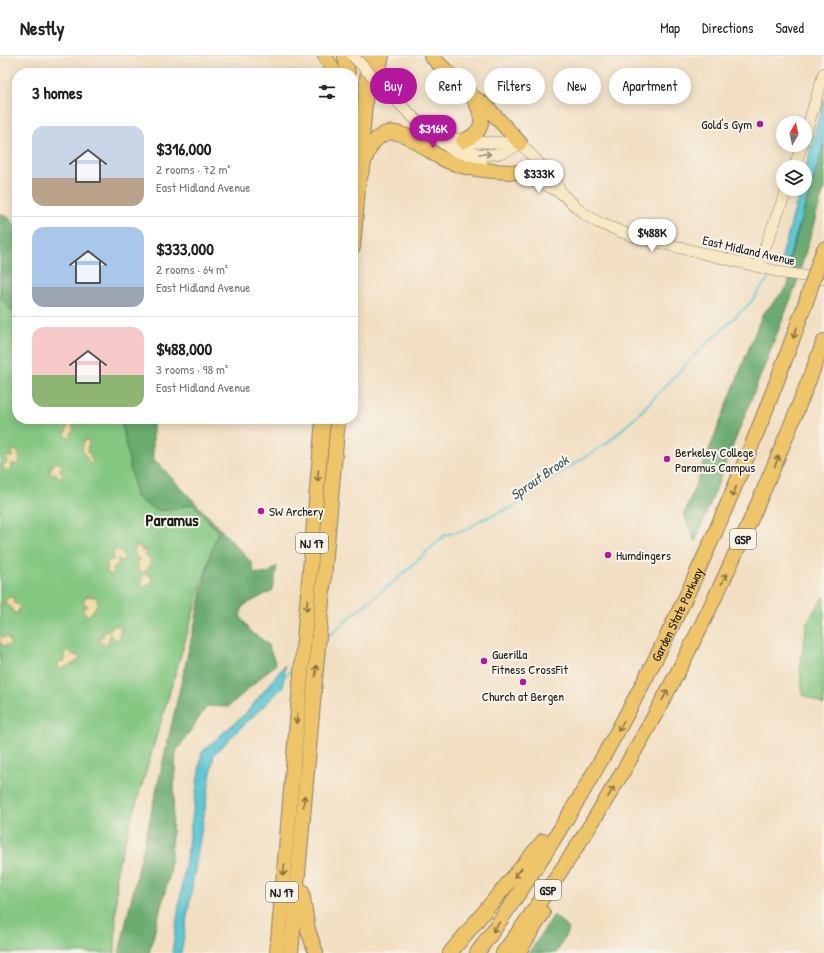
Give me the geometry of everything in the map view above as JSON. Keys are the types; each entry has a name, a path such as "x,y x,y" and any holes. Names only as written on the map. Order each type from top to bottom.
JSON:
{"highway":[{"path":"325,56 333,68"},
{"path":"345,56 347,68"},
{"path":"353,68 354,56"},
{"path":"358,180 369,56"},
{"path":"362,144 379,63 382,56"},
{"path":"433,57 444,68"},
{"path":"476,99 484,105 520,142"},
{"path":"463,141 474,135 481,124 481,113 476,103"},
{"path":"358,186 372,144 380,136 391,132 402,135 439,157 459,166 478,170 528,174"},
{"name":"Garden State Parkway","path":"477,953 535,870 593,775 636,700 701,566 759,431 822,254"},
{"name":"Garden State Parkway","path":"503,953 590,826 647,730 709,610 771,476 824,341"},
{"name":"NJ 17","path":"277,953 323,424"},
{"name":"NJ 17","path":"290,953 338,424"},
{"path":"450,953 521,869 593,775"},
{"path":"518,953 560,886 590,826"},
{"path":"301,840 304,906 308,930 316,953"}],"street":[{"name":"East Midland Avenue","path":"354,56 416,120 462,157 471,162 510,166 528,174 562,194 583,213 611,229 632,236 764,268 824,279"},
{"path":"811,116 824,73"},
{"name":"East Midland Avenue","path":"432,133 463,141 485,143 520,142 554,178 562,194"},
{"name":"East Midland Avenue","path":"449,147 465,152 495,154 508,151 520,142"},
{"path":"764,268 785,196"}],"green space":[{"path":"824,144 824,189 795,288 695,542 684,514 762,315 788,286 791,265 781,261 790,258 808,196 812,196 812,184"},
{"path":"0,213 9,218 12,222 12,310 0,297"},
{"path":"0,272 12,285 12,424 136,424 153,458 218,531 117,868 115,953 0,953"},
{"path":"122,424 153,424 153,458 251,562 254,573 267,574 277,566 273,590 243,606 240,616 252,633 267,643 276,664 228,707 207,706 176,752 170,873 149,953 119,953 211,553 218,531 193,504 163,511 152,508 136,497"},
{"path":"824,596 824,705 803,695 800,669 807,622"},
{"path":"554,915 569,929 556,953 529,953"}],"sand":[{"path":"68,424 72,424 74,430 71,433 71,437 65,436"},
{"path":"84,440 90,441 87,449 93,462 91,465 82,450"},
{"path":"12,450 16,450 20,460 16,465 12,463 12,469 6,471 3,464 7,463 6,457 12,457"},
{"path":"56,462 63,465 60,470 63,475 61,478 55,473 51,475 49,472 52,468 50,464 54,465"},
{"path":"136,546 140,546 142,551 147,550 148,552 145,555 151,561 150,566 145,572 139,571 137,563 140,560 136,558 134,553"},
{"path":"118,550 125,557 123,561 117,559 119,564 115,566 112,576 107,572 107,563 113,560 113,552"},
{"path":"146,574 151,576 152,584 143,587 140,585 143,580 142,577"},
{"path":"86,596 96,597 98,602 94,610 88,616 83,611 84,607 88,606 83,602"},
{"path":"9,597 14,598 14,603 20,606 18,613 14,613 10,606 5,605 5,601"},
{"path":"115,625 120,627 121,630 119,635 121,638 116,640 110,634 108,644 103,644 99,641 99,638 103,636 104,631 108,632"},
{"path":"0,634 3,638 8,637 11,644 5,646 0,643"},
{"path":"68,650 73,655 79,656 79,660 69,666 59,669 58,662 64,661 64,654"}],"water":[{"path":"824,98 824,144 812,183 812,160 808,160 810,152 812,152 812,143"},
{"path":"798,196 808,196 789,258 781,261"},
{"path":"285,665 283,687 214,754 181,953 172,953 202,752 247,712"}],"waterway":[{"name":"Sprout Brook","path":"777,266 781,261"},
{"name":"Sprout Brook","path":"325,640 351,616 396,580 445,535 466,530 481,520 515,506 532,490 606,444 636,417 694,356 751,302 772,273"},
{"name":"Sprout Brook","path":"284,677 296,666"}],"place":[{"name":"Gold's Gym","path":"760,124"},
{"name":"Berkeley College Paramus Campus","path":"667,459"},
{"name":"SW Archery","path":"261,511"},
{"name":"Humdingers","path":"608,555"},
{"name":"Guerilla Fitness CrossFit","path":"484,661"},
{"name":"Church at Bergen","path":"523,682"}],"district":[{"name":"Paramus","path":"172,519"}]}
